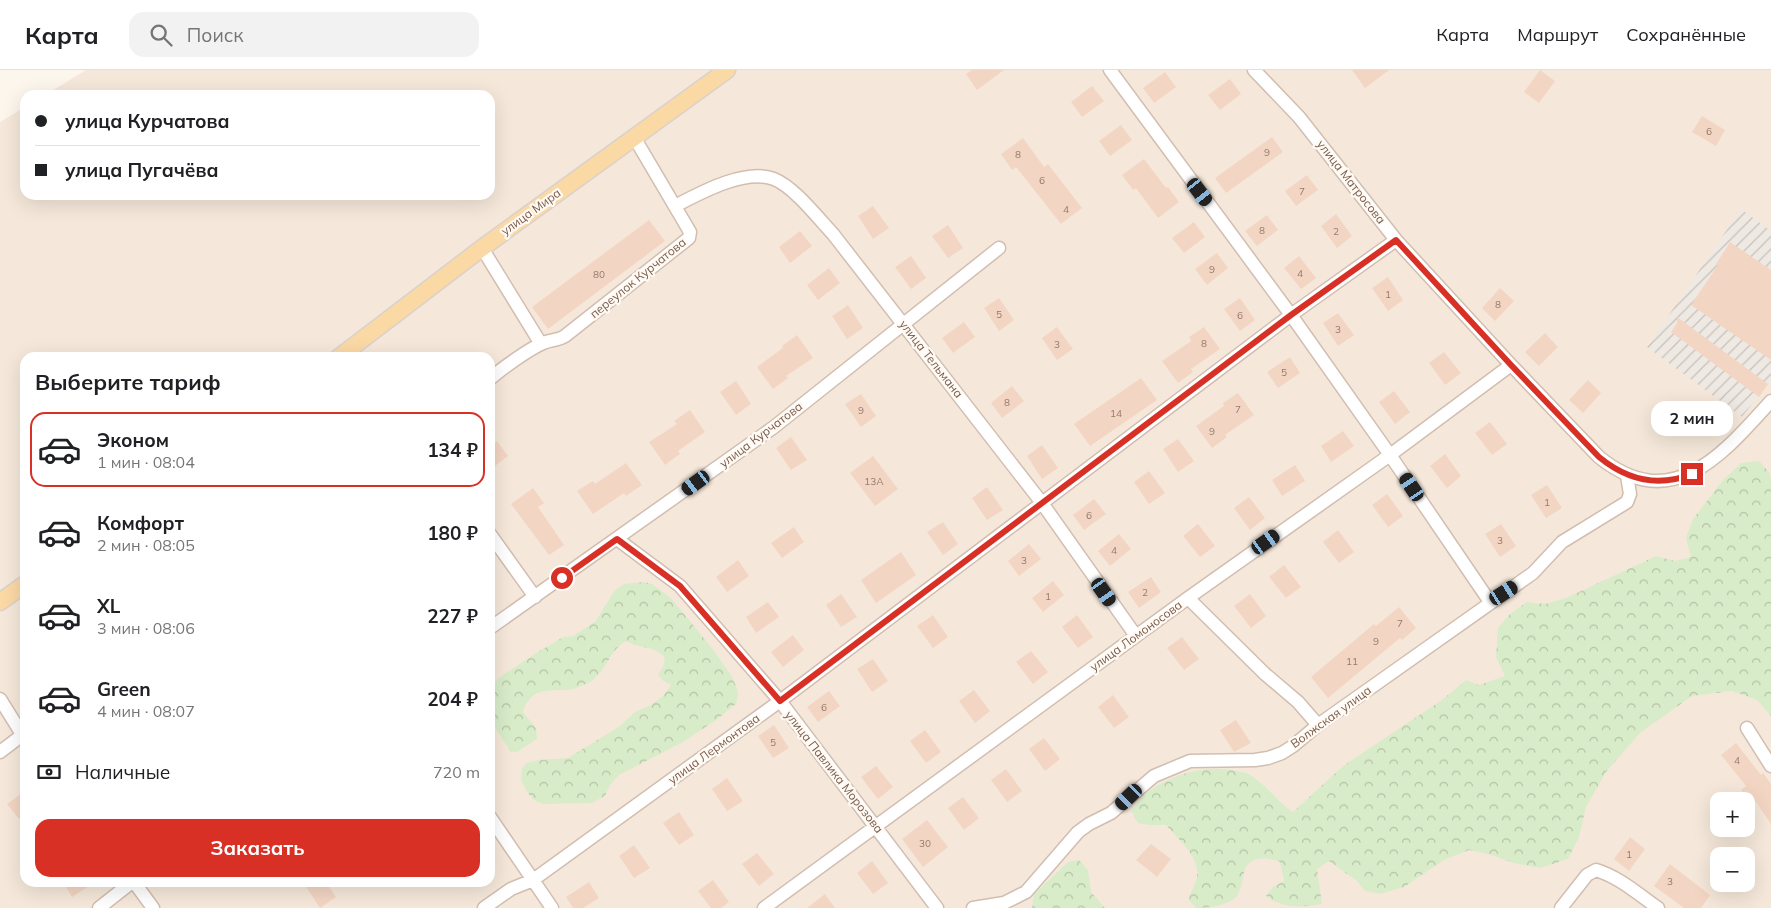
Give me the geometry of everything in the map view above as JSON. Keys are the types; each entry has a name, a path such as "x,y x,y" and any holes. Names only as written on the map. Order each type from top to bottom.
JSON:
{"main road":[{"name":"улица Мира","path":"356,352 482,248 727,70"},
{"path":"0,602 20,588"}],"street":[{"path":"1110,70 1291,315 1390,454 1490,602"},
{"name":"улица Матросова","path":"1254,70 1299,117 1396,240 1511,365 1599,457 1614,469 1627,476 1658,481 1671,480 1692,474 1734,441 1771,401"},
{"name":"переулок Курчатова","path":"495,376 541,344 551,340 558,340 565,336 684,244 689,238 690,232 634,137"},
{"name":"улица Тельмана","path":"675,206 706,190 730,181 763,176 774,179 786,186 833,234 904,323 1042,503 1136,636"},
{"name":"улица Лермонтова","path":"484,908 511,889 533,880 780,701 1291,315 1396,240"},
{"path":"482,248 541,344"},
{"name":"улица Курчатова","path":"495,625 774,427 1000,248"},
{"name":"улица Ломоносова","path":"764,908 1511,365"},
{"name":"Волжская улица","path":"973,908 1004,903 1026,892 1078,832 1111,813 1154,776 1190,761 1256,760 1282,753 1293,746 1318,724 1533,573 1562,542 1627,502 1630,494 1627,476"},
{"name":"улица Павлика Морозова","path":"617,539 680,586 780,701 937,908"},
{"path":"495,541 535,598"},
{"path":"1188,598 1264,674 1298,702 1318,724"},
{"path":"0,699 20,730"},
{"path":"1747,728 1771,766"},
{"path":"0,752 20,739"},
{"path":"495,824 552,908"},
{"path":"1561,908 1588,875 1596,870 1614,877 1658,908"},
{"path":"99,908 126,887"},
{"path":"137,887 152,908"}],"shaded area":[{"path":"86,70 1771,70 1771,908 0,908 0,122 20,110 20,200 495,200 495,90 53,90"},
{"path":"1741,209 1771,231 1771,380 1742,417 1647,347"}],"green space":[{"path":"1759,461 1770,473 1771,482 1771,716 1757,700 1732,691 1692,696 1640,733 1606,772 1586,807 1579,837 1568,859 1540,868 1513,863 1492,855 1469,850 1444,860 1404,887 1380,894 1365,891 1357,881 1329,861 1317,869 1322,904 1292,906 1279,903 1266,896 1273,887 1284,881 1280,862 1261,858 1248,864 1239,893 1229,902 1212,907 1196,908 1188,899 1197,877 1197,870 1192,855 1166,825 1138,823 1131,811 1146,793 1179,775 1201,770 1224,769 1248,774 1293,812 1343,766 1442,700 1466,680 1479,685 1505,676 1496,657 1498,628 1510,614 1527,602 1545,604 1566,598 1656,556 1675,561 1691,557 1686,538 1693,519 1724,479 1741,463"},
{"path":"644,582 652,584 670,597 712,648 731,675 737,688 736,704 683,742 619,775 610,785 605,796 592,803 543,804 534,800 527,792 521,780 522,768 527,763 539,760 568,758 620,726 635,712 649,706 663,696 671,685 662,680 658,674 663,667 665,658 657,651 626,641 616,649 598,675 591,681 572,689 540,692 533,696 523,712 536,728 537,739 517,752 511,752 495,728 495,682 538,652 563,637 573,636 596,621 614,591 624,584"},
{"path":"1079,860 1088,870 1091,892 1105,908 1032,908 1034,894 1068,862"}],"building":[{"path":"972,70 1004,70 977,90 966,74"},
{"path":"1352,70 1389,70 1365,88"},
{"path":"1540,70 1555,81 1539,103 1524,92"},
{"path":"1165,72 1176,87 1154,103 1143,88"},
{"path":"1230,79 1241,94 1220,110 1208,95"},
{"path":"1092,86 1104,101 1082,117 1071,102"},
{"path":"1702,116 1725,130 1716,146 1692,132"},
{"path":"1121,125 1132,140 1110,156 1099,141"},
{"path":"1272,137 1283,152 1226,193 1215,178"},
{"path":"1023,138 1044,167 1048,164 1082,208 1061,224 1016,167 1012,170 1001,154"},
{"path":"1144,159 1179,202 1158,218 1136,188 1133,190 1122,175"},
{"path":"1307,175 1318,190 1296,206 1285,191"},
{"path":"873,206 889,228 873,239 858,216"},
{"path":"1336,214 1352,236 1337,248 1321,226"},
{"path":"1267,215 1278,230 1257,246 1245,231"},
{"path":"649,220 665,241 548,329 532,307"},
{"path":"1194,222 1205,237 1184,253 1172,238"},
{"path":"948,225 963,248 948,258 932,236"},
{"path":"800,231 812,246 790,263 779,247"},
{"path":"1730,242 1771,270 1771,360 1691,305 1718,265 1716,264"},
{"path":"1217,253 1228,268 1207,285 1195,269"},
{"path":"911,256 926,278 911,289 895,267"},
{"path":"1299,256 1316,278 1301,289 1284,268"},
{"path":"829,268 840,283 818,300 807,285"},
{"path":"1388,277 1403,300 1388,311 1372,288"},
{"path":"1500,288 1514,301 1495,321 1482,308"},
{"path":"999,298 1014,320 999,331 984,308"},
{"path":"1240,298 1255,320 1240,331 1224,309"},
{"path":"848,305 863,328 847,339 832,316"},
{"path":"1338,313 1354,335 1338,346 1323,323"},
{"path":"1677,317 1768,384 1759,397 1671,332 1677,323"},
{"path":"964,322 975,337 953,353 942,338"},
{"path":"1057,327 1073,349 1057,360 1042,338"},
{"path":"1204,327 1220,349 1191,369 1193,372 1178,383 1162,361 1191,341 1189,337"},
{"path":"1545,333 1558,347 1539,366 1525,352"},
{"path":"797,335 813,358 786,376 788,378 773,389 757,367"},
{"path":"1444,352 1461,373 1445,385 1429,363"},
{"path":"1290,357 1300,373 1278,388 1267,372"},
{"path":"1141,378 1157,400 1090,446 1074,424"},
{"path":"1588,380 1601,393 1583,413 1569,400"},
{"path":"736,381 751,404 736,415 720,392"},
{"path":"1012,386 1024,401 1002,418 991,403"},
{"path":"1394,391 1410,412 1395,424 1379,402"},
{"path":"1238,393 1254,415 1225,435 1227,437 1212,448 1196,426 1224,406 1223,403"},
{"path":"861,394 876,416 861,427 845,404"},
{"path":"690,410 705,432 678,451 680,454 665,465 649,442 677,424 674,421"},
{"path":"1490,422 1507,444 1492,455 1475,433"},
{"path":"1343,431 1354,446 1331,462 1321,446"},
{"path":"791,437 807,460 791,470 776,448"},
{"path":"1178,439 1194,461 1178,472 1163,449"},
{"path":"497,441 508,456 495,466 495,442"},
{"path":"1042,445 1058,468 1042,479 1027,456"},
{"path":"1445,454 1461,476 1447,488 1430,466"},
{"path":"873,456 898,489 875,506 850,473"},
{"path":"626,463 642,485 626,496 624,493 593,514 577,491 593,481 595,484"},
{"path":"1295,465 1305,481 1282,496 1272,480"},
{"path":"1149,471 1165,493 1149,504 1134,482"},
{"path":"1547,485 1562,508 1546,518 1531,495"},
{"path":"987,487 1003,510 987,520 972,498"},
{"path":"533,488 544,503 538,507 564,545 549,555 511,504"},
{"path":"1387,494 1403,516 1388,527 1372,505"},
{"path":"1249,497 1265,518 1250,530 1234,508"},
{"path":"1094,499 1106,514 1084,530 1073,515"},
{"path":"943,522 958,544 943,555 927,532"},
{"path":"1198,524 1215,546 1200,557 1183,536"},
{"path":"1501,524 1516,546 1500,557 1485,534"},
{"path":"794,527 804,542 782,558 771,543"},
{"path":"1338,530 1354,552 1339,563 1323,542"},
{"path":"1119,534 1131,549 1110,566 1098,551"},
{"path":"1029,544 1041,559 1019,576 1008,561"},
{"path":"901,552 916,575 876,603 861,580"},
{"path":"738,560 749,576 727,592 716,577"},
{"path":"1284,565 1301,587 1286,598 1269,577"},
{"path":"1151,577 1161,592 1139,608 1128,592"},
{"path":"1053,581 1064,595 1043,612 1032,598"},
{"path":"841,594 857,617 841,627 826,605"},
{"path":"1250,594 1266,616 1251,628 1234,606"},
{"path":"768,602 779,617 756,633 746,617"},
{"path":"1399,607 1416,628 1402,640 1400,638 1328,698 1311,677 1374,624 1376,626"},
{"path":"933,615 948,637 933,648 917,626"},
{"path":"1077,615 1093,637 1078,648 1062,627"},
{"path":"793,635 804,650 783,667 771,652"},
{"path":"1182,637 1199,659 1184,670 1167,648"},
{"path":"1031,651 1048,672 1033,684 1016,662"},
{"path":"873,659 888,681 872,692 857,669"},
{"path":"974,690 990,711 975,723 959,701"},
{"path":"829,691 840,706 818,722 807,707"},
{"path":"1113,695 1129,717 1114,728 1098,707"},
{"path":"1236,720 1251,743 1234,752 1220,730"},
{"path":"774,725 789,748 773,758 758,736"},
{"path":"925,730 941,752 926,763 910,741"},
{"path":"1044,738 1060,759 1045,771 1029,749"},
{"path":"1736,743 1761,775 1763,773 1771,784 1771,824 1755,803 1755,792 1743,792 1741,790 1746,786 1721,755"},
{"path":"876,766 893,787 878,799 861,777"},
{"path":"1006,769 1022,791 1007,802 991,780"},
{"path":"727,778 743,801 727,811 712,789"},
{"path":"20,795 20,818 19,819 7,804"},
{"path":"963,797 979,818 964,830 948,808"},
{"path":"679,812 694,835 679,845 663,823"},
{"path":"927,820 948,847 923,867 902,839"},
{"path":"1630,837 1645,849 1629,871 1614,859"},
{"path":"1151,844 1171,859 1157,877 1136,860"},
{"path":"634,845 650,868 634,878 619,856"},
{"path":"757,853 774,874 759,886 742,864"},
{"path":"872,861 888,883 873,894 857,873"},
{"path":"1670,864 1710,895 1701,908 1684,908 1654,886"},
{"path":"713,880 729,902 721,908 711,908 698,891"},
{"path":"589,882 599,898 583,908 573,908 566,897"},
{"path":"66,887 87,887 72,897"},
{"path":"306,887 329,887 336,897 320,908"},
{"path":"825,894 835,908 807,908"}],"route":[{"path":"562,578 617,539 680,586 780,701 1291,315 1396,240 1511,365 1599,457 1614,469 1627,476 1658,481 1682,478 1692,474"}]}
